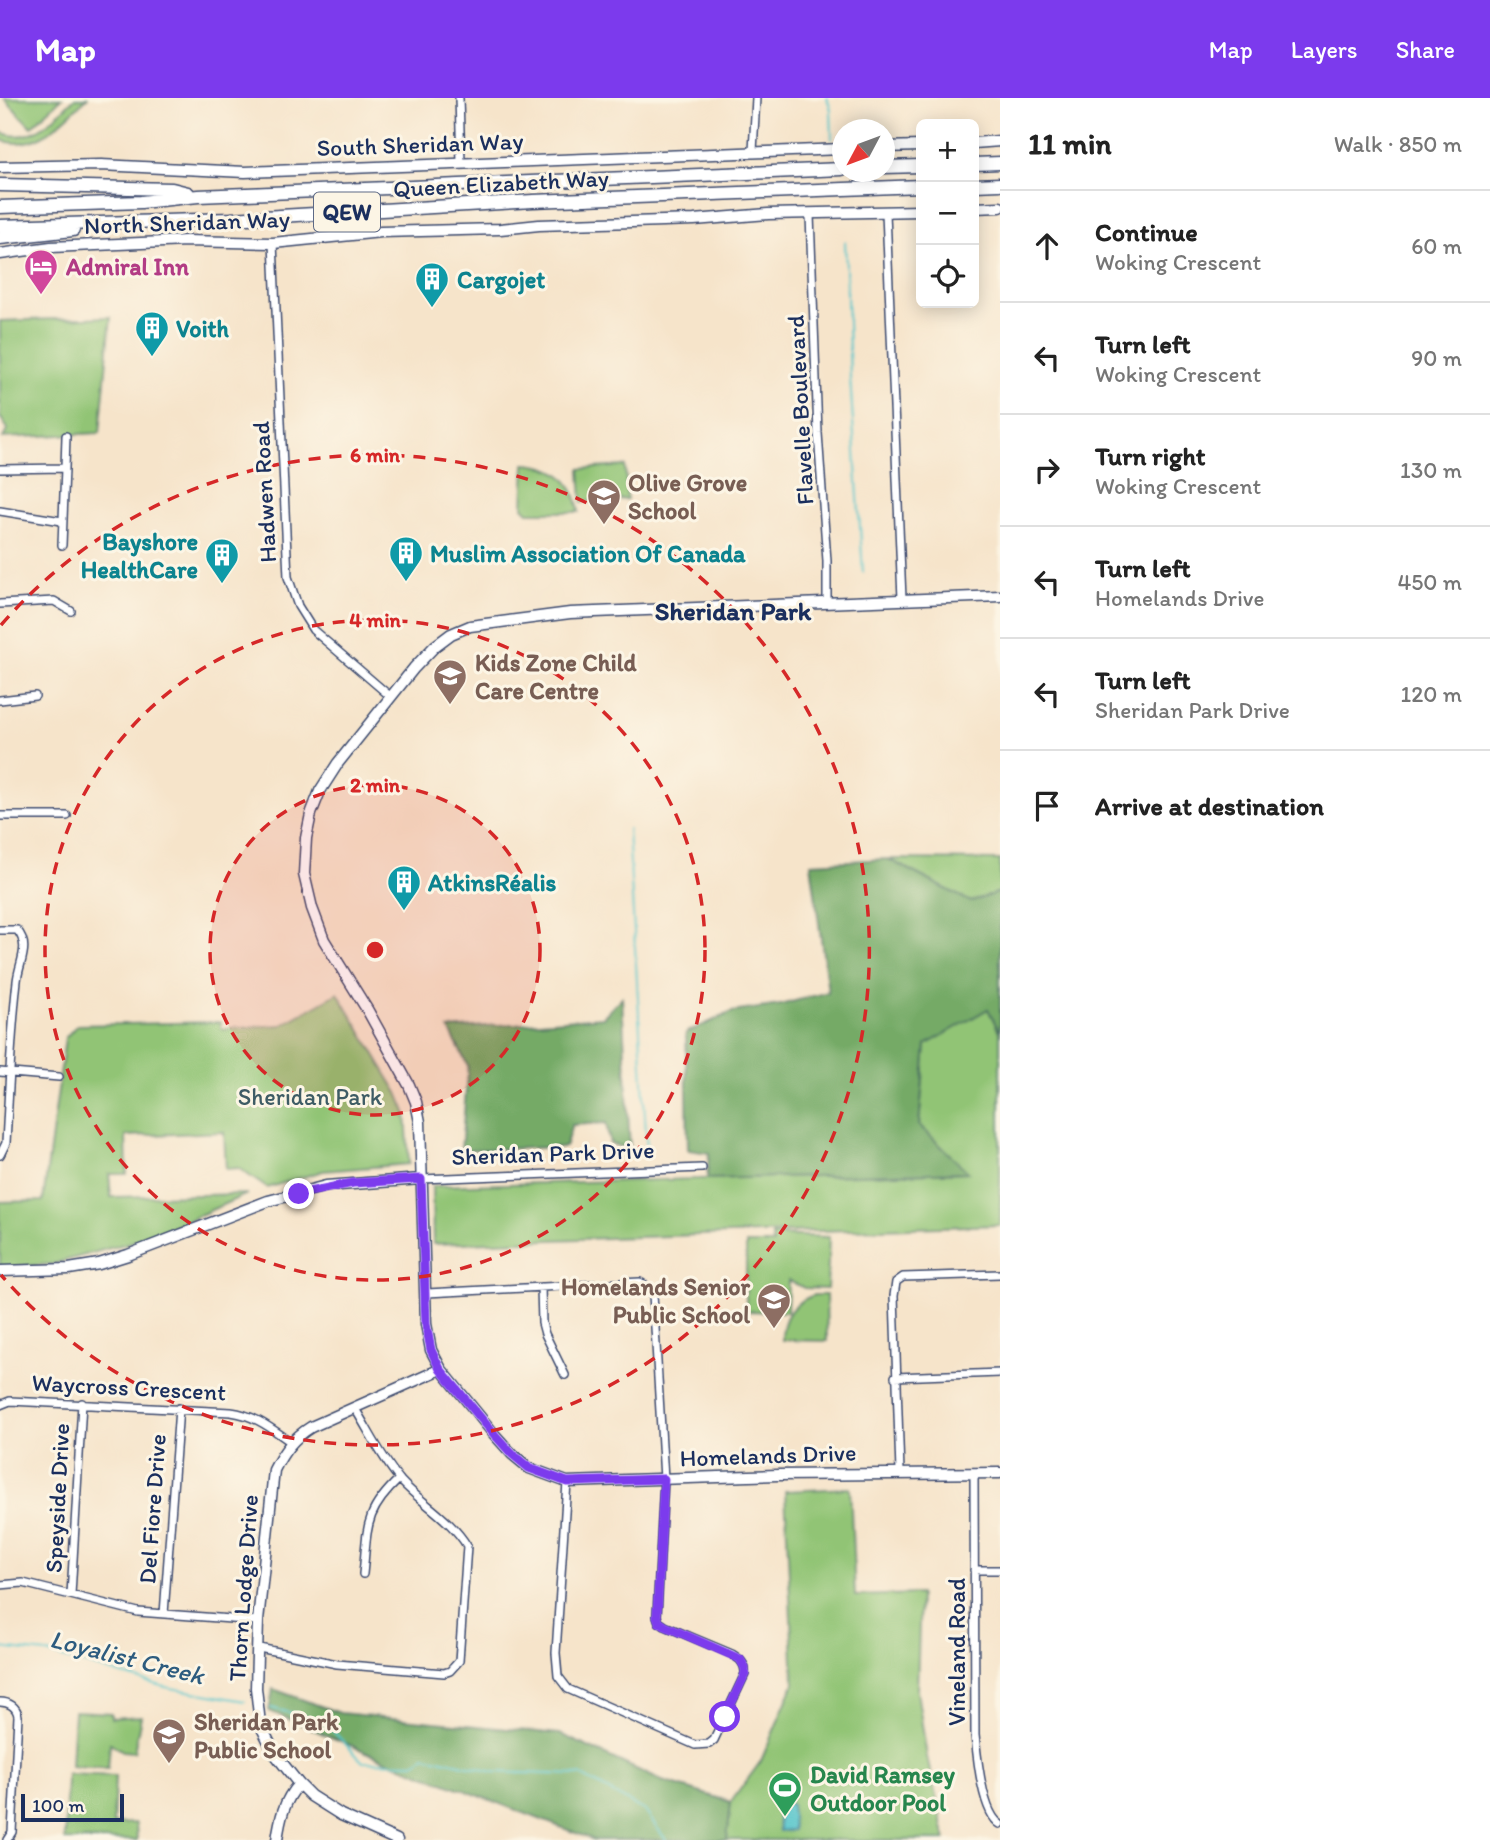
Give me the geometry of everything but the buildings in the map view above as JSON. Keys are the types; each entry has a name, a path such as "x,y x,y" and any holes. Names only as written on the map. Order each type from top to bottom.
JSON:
{"highway":[{"path":"979,164 1000,163"},
{"path":"895,167 916,166"},
{"name":"Queen Elizabeth Way","path":"0,207 832,169"},
{"path":"979,185 1000,184"},
{"path":"0,185 172,189 198,196"},
{"name":"Queen Elizabeth Way","path":"0,226 231,219 547,201 916,186"},
{"path":"0,238 142,224 162,219"}],"street":[{"path":"459,98 461,162"},
{"path":"754,152 756,98"},
{"path":"979,143 1000,141"},
{"path":"895,147 916,146"},
{"name":"South Sheridan Way","path":"0,167 101,166 245,172 832,149"},
{"path":"979,208 1000,207"},
{"name":"North Sheridan Way","path":"0,254 51,247 186,241 273,243 382,233 539,225 672,221 768,214 916,211"},
{"path":"886,213 902,600"},
{"name":"Flavelle Boulevard","path":"810,215 827,603"},
{"name":"Hadwen Road","path":"273,243 288,577 298,606 313,629 391,697"},
{"path":"62,545 66,436"},
{"path":"0,469 65,468"},
{"path":"0,512 62,521"},
{"name":"Homelands Drive","path":"1000,596 570,613 470,626 451,634 435,646 331,771 311,814 306,838 304,874 312,908 324,940 368,1011 416,1102 420,1122 426,1324 431,1350 440,1369 512,1454 529,1468 567,1482 900,1472 1000,1473"},
{"path":"0,604 54,601 71,611"},
{"path":"0,700 35,696"},
{"path":"0,816 67,816"},
{"path":"0,930 17,930 25,945 17,979 6,1143 0,1154"},
{"path":"0,1072 59,1077"},
{"name":"Sheridan Park Drive","path":"0,1271 69,1269 99,1264 268,1201 326,1186 421,1179 702,1168"},
{"path":"900,1472 895,1377 896,1282 903,1278 1000,1274"},
{"path":"426,1293 640,1282 650,1288 653,1294 664,1479 657,1616 659,1622 732,1654 740,1659 745,1668 714,1740 703,1746 695,1745 568,1689 558,1676 556,1653 567,1482"},
{"path":"541,1287 545,1334 565,1375"},
{"name":"Thorn Lodge Drive","path":"397,1840 380,1837 326,1807 299,1784 275,1754 260,1724 256,1688 258,1620 274,1470 291,1442 311,1427 440,1369"},
{"path":"895,1377 1000,1373"},
{"name":"Waycross Crescent","path":"0,1405 10,1401 82,1403 242,1413 263,1422 291,1442"},
{"name":"Speyside Drive","path":"71,1595 82,1403"},
{"path":"259,1648 337,1664 444,1673 450,1671 459,1661 467,1546 455,1531 400,1479 354,1407"},
{"name":"Del Fiore Drive","path":"164,1614 179,1408"},
{"name":"Vineland Road","path":"974,1473 977,1755 992,1817 1000,1824"},
{"path":"363,1574 369,1518 384,1494 400,1479"},
{"path":"974,1570 1000,1570"},
{"path":"0,1585 23,1583 138,1612 258,1620"},
{"path":"0,1702 11,1705 18,1716 12,1832 7,1840"},
{"path":"276,1840 285,1805 299,1784"}],"green space":[{"path":"4,98 62,98 31,127"},
{"path":"75,98 87,98 48,132 26,142 0,140 0,132 23,135 42,128"},
{"path":"111,317 100,433 3,438 8,429 0,417 0,321"},
{"path":"525,464 547,468 562,477 573,491 579,512 528,512 523,507"},
{"path":"625,466 627,499 582,502 580,469"},
{"path":"888,859 1000,860 1000,892 971,902"},
{"path":"888,859 971,902 1000,892 1000,1033 988,1009 926,1045 919,1125 968,1172 707,1179 709,1153 688,1150 686,1033 732,1012 780,1005 828,992 811,863"},
{"path":"338,993 398,1093 406,1112 409,1164 323,1171 267,1188 238,1168 226,1169 224,1132 126,1136 127,1174 109,1174 111,1197 247,1194 153,1236 53,1264 0,1268 0,1202 43,1201 65,1038 77,1025 221,1022 221,1029 282,1025"},
{"path":"622,997 630,1149 610,1144 606,1123 572,1125 565,1147 461,1150 468,1066 449,1029 603,1017"},
{"path":"988,1008 1000,1033 1000,1225 433,1244 432,1186 967,1172 919,1125 926,1045"},
{"path":"772,1235 829,1237 827,1289 804,1288 788,1280 787,1312 746,1311 746,1244 773,1244"},
{"path":"814,1295 826,1295 827,1341 782,1340 784,1324 790,1312 800,1302"},
{"path":"850,1488 855,1596 920,1594 917,1691 927,1757 946,1840 727,1840 731,1802 761,1761 794,1683 785,1491"},
{"path":"273,1689 340,1713 560,1734 662,1781 731,1802 727,1840 594,1840 383,1759 269,1711"},
{"path":"74,1711 111,1713 111,1718 141,1716 134,1752 123,1751 110,1743 108,1768 71,1766"},
{"path":"67,1774 115,1776 113,1824 136,1823 137,1840 65,1840"}],"water":[{"name":"David Ramsey Outdoor Pool","path":"791,1804 793,1830 779,1831 777,1805"}],"waterway":[{"path":"827,98 831,110 832,139"},
{"path":"845,241 850,377 863,572"},
{"path":"628,829 647,1150"},
{"name":"Loyalist Creek","path":"0,1648 46,1653 165,1687 245,1701"},
{"name":"Loyalist Creek","path":"271,1708 323,1721 363,1762 414,1763 426,1756 494,1772 580,1775 645,1811 666,1840"}],"place":[{"name":"Admiral Inn","path":"41,296"},
{"name":"Cargojet","path":"432,309"},
{"name":"Voith","path":"152,358"},
{"name":"Olive Grove School","path":"604,526"},
{"name":"Muslim Association Of Canada","path":"406,583"},
{"name":"Bayshore HealthCare","path":"222,585"},
{"name":"Kids Zone Child Care Centre","path":"450,706"},
{"name":"AtkinsRéalis","path":"404,912"},
{"name":"Homelands Senior Public School","path":"774,1330"},
{"name":"Sheridan Park Public School","path":"169,1765"},
{"name":"David Ramsey Outdoor Pool","path":"785,1818"}],"district":[{"name":"Sheridan Park","path":"733,611"}],"route":[{"path":"299,1194 326,1186 421,1179 426,1324 431,1350 440,1369 494,1434 529,1468 567,1482 664,1479 657,1616 659,1622 665,1626 740,1659 745,1674 725,1717"}]}
